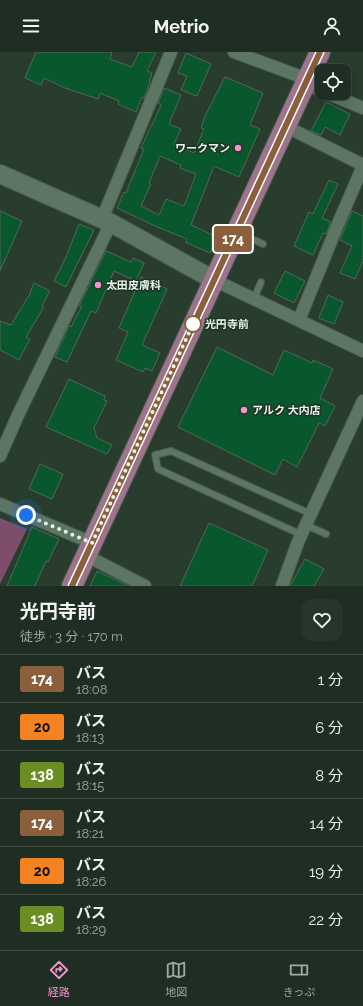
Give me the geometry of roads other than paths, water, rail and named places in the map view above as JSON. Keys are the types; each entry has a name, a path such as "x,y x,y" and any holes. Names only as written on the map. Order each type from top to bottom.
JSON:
{"main road":[{"path":"72,586 90,550 285,126 311,85 320,52"}],"street":[{"path":"0,456 106,221 171,52"},
{"path":"234,52 311,85"},
{"path":"344,100 363,108"},
{"path":"285,126 363,165 299,320"},
{"path":"0,174 106,221 214,280 363,351"},
{"path":"282,586 306,525 363,401"},
{"path":"0,504 90,550 145,586"}],"lane":[{"path":"236,232 263,244"},
{"path":"254,299 261,282"},
{"path":"306,525 171,451 155,455 158,469 326,534"}],"place":[{"name":"ワークマン","path":"238,148"},
{"name":"太田皮膚科","path":"98,285"},
{"name":"光円寺前","path":"193,324"},
{"name":"アルク 大内店","path":"244,410"}]}
